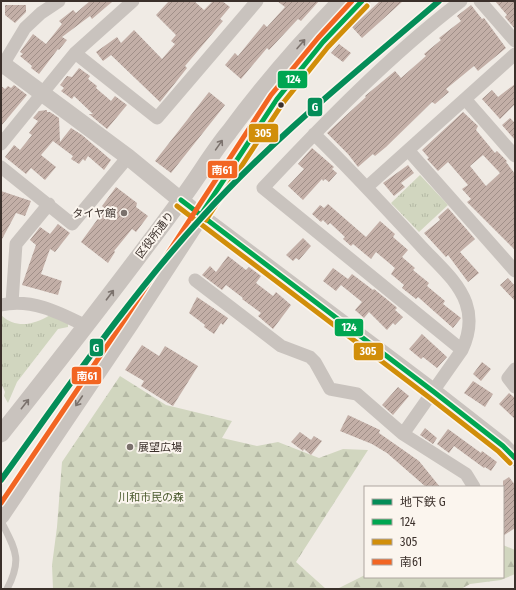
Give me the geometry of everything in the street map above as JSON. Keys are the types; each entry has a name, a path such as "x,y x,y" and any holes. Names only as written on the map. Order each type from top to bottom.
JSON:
{"street":[{"path":"59,1 40,13 25,28 13,45 2,66 42,93 128,157 200,216 434,392 515,458"},
{"path":"1,144 75,53 133,1"},
{"path":"75,53 157,118 257,1"},
{"name":"区役所通り","path":"1,434 86,326 181,200 228,132 268,82 341,1"},
{"path":"1,516 277,99 323,42 362,1"},
{"path":"461,1 431,24 314,134 263,188 462,350"},
{"path":"480,1 515,41"},
{"path":"367,187 515,54"},
{"path":"465,99 515,156"},
{"path":"314,134 367,187 453,281 466,302 470,318 468,337 462,350 434,392 403,434"},
{"path":"408,150 515,271"},
{"path":"1,167 72,224 128,157"},
{"path":"49,204 16,244 7,304 51,309 86,326"},
{"path":"195,280 281,346 310,357 315,362 330,389 357,394 403,434 466,474 473,486"},
{"path":"515,369 508,378 515,387"}],"lane":[{"path":"1,521 16,551 12,579 7,589"}],"green space":[{"path":"420,175 448,205 419,232 391,203"},
{"path":"1,315 19,324 38,321 50,315 68,323 68,327 58,329 17,382 8,403 4,396 5,392 1,383"},
{"name":"川和市民の森","path":"120,376 166,405 232,421 222,438 257,446 278,442 319,458 343,449 368,450 296,562 326,589 53,589 52,565 57,527 62,462"},
{"path":"504,545 515,550 515,574 501,580 470,584 461,589 337,589 364,576 364,578 504,578"}],"building":[{"path":"90,1 113,1 92,19 90,16 62,37 67,40 59,50 58,49 39,74 31,68 32,66 20,56 23,54 20,52 33,34 46,44 62,24 59,21 73,10 76,13"},
{"path":"169,1 194,1 204,10 213,1 222,1 230,7 220,19 223,21 185,66 187,68 160,102 111,55 103,61 96,52 117,37 121,43 134,30 162,59 175,44 171,41 176,35 156,15"},
{"path":"277,1 319,1 301,21 298,19 269,50 267,48 241,79 225,65 235,53 238,56 264,24 267,27 285,7"},
{"path":"380,1 403,1 362,38 352,27"},
{"path":"495,1 515,1 515,29 505,17 507,15"},
{"path":"5,5 26,5 26,12 15,23 5,15"},
{"path":"471,5 482,19 484,18 506,48 478,71 474,66 446,89 449,92 435,104 432,102 386,147 375,156 373,154 358,167 348,154 327,133 366,97 365,96 395,71 401,78 426,56 424,54 441,40 439,38 461,21 457,16"},
{"path":"339,44 351,53 343,62 331,53"},
{"path":"79,68 90,76 88,79 111,101 115,96 127,105 107,129 89,114 93,114 74,96 72,99 61,91 64,88 60,85 67,76 72,77"},
{"path":"515,84 515,104 500,119 482,99 492,90 498,97"},
{"path":"14,85 27,95 1,126 1,86 5,89 8,86 11,88"},
{"path":"209,92 225,105 171,173 155,161"},
{"path":"47,110 47,112 50,112 59,118 60,142 71,128 82,135 111,160 104,170 88,156 85,161 83,159 79,164 71,159 73,156 53,141 41,155 56,167 45,180 31,168 26,174 5,157 14,145 20,150 32,135 29,133 38,121 33,118 39,111"},
{"path":"463,112 478,126 476,130 495,153 497,151 507,161 506,162 515,174 515,250 467,202 471,199 462,189 468,185 448,162 438,171 427,159 429,158 422,150","holes":["483,155 500,173 486,186 470,166"]},
{"path":"510,118 515,123 515,140 502,125"},
{"path":"312,148 334,167 332,169 337,173 329,182 325,179 323,181 322,179 303,200 288,186 304,169 298,164"},
{"path":"408,165 414,173 401,183 405,187 394,196 383,183"},
{"path":"116,187 137,203 136,207 148,216 136,232 132,229 114,251 115,252 108,263 81,242 105,209 102,206"},
{"path":"1,191 31,201 25,216 16,213 1,241"},
{"path":"328,204 366,237 380,221 395,234 393,237 408,250 402,257 415,268 413,270 429,283 427,286 445,301 443,304 461,318 453,328 418,297 416,299 402,288 404,285 391,274 395,268 376,252 371,259 353,244 351,246 343,239 345,237 330,223 328,225 323,220 321,222 312,214 320,205 324,208"},
{"path":"448,208 475,239 460,252 479,273 468,282 448,255 446,257 424,233 440,220 438,217"},
{"path":"58,224 70,233 55,252 50,249 41,274 62,281 58,295 22,285 36,245 30,240 40,227 50,234"},
{"path":"303,238 311,246 299,260 296,258 293,261 286,255"},
{"path":"228,256 246,270 249,267 261,276 256,283 273,296 276,292 291,305 273,329 258,316 261,313 226,285 222,290 202,275 210,266 216,272"},
{"path":"333,268 348,279 352,274 373,290 374,289 395,306 397,308 395,310 403,317 395,325 393,323 387,330 369,312 364,318 355,310 362,302 341,285 336,291 323,281"},
{"path":"508,278 515,286 515,301 500,285"},
{"path":"197,297 228,318 223,325 221,323 214,334 189,313"},
{"path":"422,334 447,357 437,368 423,357 421,359 409,349"},
{"path":"142,345 159,356 165,346 198,366 173,406 141,386 144,381 125,370"},
{"path":"482,362 491,369 481,381 473,374"},
{"path":"473,381 493,394 485,407 464,393"},
{"path":"398,387 409,396 393,415 382,405"},
{"path":"509,393 515,398 515,419 499,404"},
{"path":"348,415 380,430 379,433 419,461 439,486 425,486 387,453 372,444 340,431"},
{"path":"425,428 437,438 433,444 420,435"},
{"path":"448,429 481,453 482,451 497,462 491,471 485,467 484,468 454,446 449,453 437,444"},
{"path":"300,432 311,440 314,436 322,441 311,455 304,449 303,451 291,442"},
{"path":"509,477 515,485 515,528 504,535 504,486 503,481"}],"metro line":[{"name":"G","path":"1,480 124,311 176,246 204,215 231,186 288,131 439,1"}],"transit line":[{"name":"南61","path":"1,503 125,319 271,95 318,38 352,1"},
{"name":"124","path":"200,216 277,99 323,42 362,1"},
{"name":"305","path":"206,220 283,103 328,47 367,6"},
{"name":"124","path":"181,200 434,392 503,446 515,458"},
{"name":"305","path":"177,206 430,398 498,451 510,463"}],"place":[{"name":"タイヤ館","path":"124,213"},
{"name":"展望広場","path":"130,447"}]}
